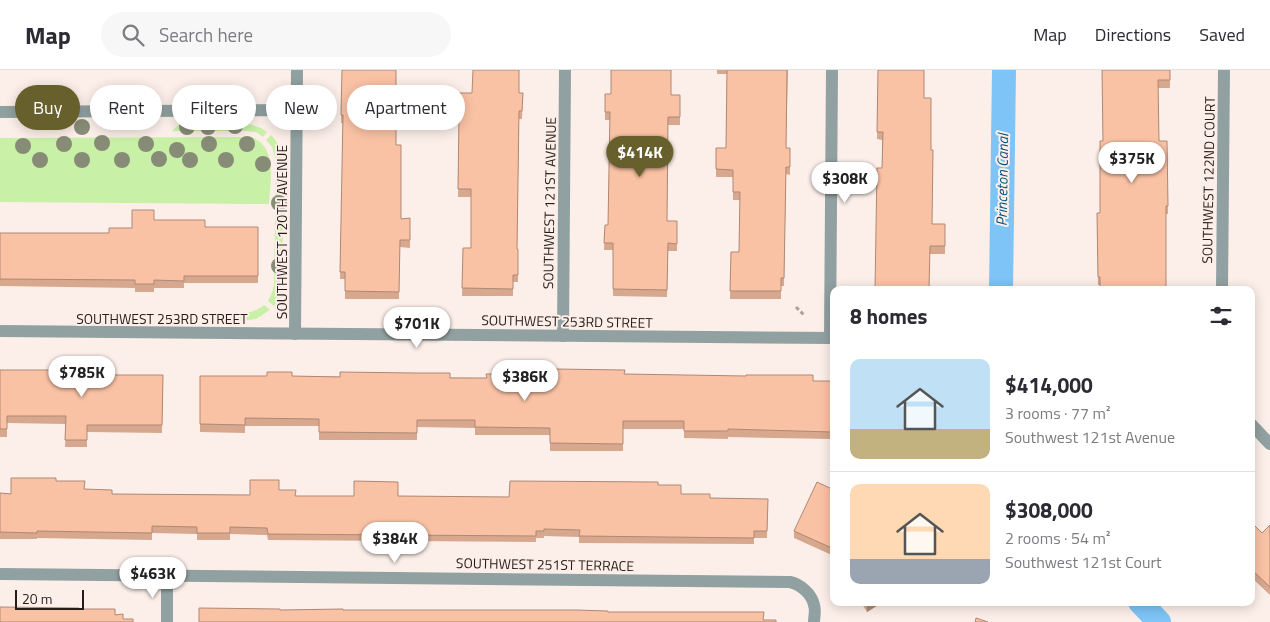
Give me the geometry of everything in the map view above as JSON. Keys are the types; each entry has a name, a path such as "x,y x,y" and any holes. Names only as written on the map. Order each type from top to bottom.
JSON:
{"street":[{"name":"SOUTHWEST 120TH AVENUE","path":"297,70 297,85"},
{"name":"SOUTHWEST 121ST AVENUE","path":"563,336 565,70"},
{"path":"832,70 832,286"},
{"name":"SOUTHWEST 122ND COURT","path":"1222,286 1224,70"},
{"path":"0,112 266,110"},
{"name":"SOUTHWEST 120TH AVENUE","path":"295,334 297,130"},
{"name":"SOUTHWEST 253RD STREET","path":"0,331 830,338"},
{"path":"1255,428 1270,444"},
{"name":"SOUTHWEST 251ST TERRACE","path":"0,574 794,582 802,587 811,598 814,605 814,622"},
{"path":"167,576 167,622"}],"path":[{"path":"796,307 804,314"}],"green space":[{"path":"256,126 267,132 263,137 256,132 247,131 172,131 256,130"},
{"path":"271,135 280,149 284,166 282,290 274,306 268,301 274,285 276,160 272,147 266,140"},
{"path":"252,137 266,149 269,157 271,176 269,204 0,202 0,138"},
{"path":"264,305 270,310 256,319 239,321 235,316 235,313 250,312"}],"building":[{"path":"342,70 396,70 396,85 347,85 347,130 396,130 396,145 401,145 401,219 410,218 410,240 400,240 399,292 345,291 345,272 340,272 343,115 341,115"},
{"path":"473,70 519,70 519,93 523,93 522,111 519,111 518,275 513,275 513,289 462,288 463,248 471,248 471,189 458,189 459,130 465,130 465,93 472,93"},
{"path":"611,70 671,70 671,95 680,95 680,117 668,117 667,221 677,221 677,244 668,243 667,290 613,289 613,243 604,243 605,225 608,225 610,112 605,112 605,94 611,94"},
{"path":"727,70 787,70 786,148 790,148 790,167 786,167 784,278 781,278 781,291 730,291 731,252 739,252 740,192 733,192 733,170 716,169 716,148 726,148"},
{"path":"878,70 924,70 924,98 931,98 931,150 933,150 932,224 945,224 945,246 930,246 929,286 875,286 877,168 882,168 883,132 877,132"},
{"path":"1102,70 1170,70 1170,80 1158,80 1159,141 1167,141 1166,286 1100,286 1100,277 1098,277 1097,213 1100,213 1100,141 1103,141"},
{"path":"132,210 154,210 154,220 205,220 205,227 258,227 258,276 184,276 184,281 154,280 154,284 135,284 135,280 0,279 0,233 109,233 109,228 132,228"},
{"path":"66,366 85,366 85,370 111,371 111,375 163,375 162,425 87,425 87,440 65,440 66,416 7,416 7,429 0,429 0,370 66,370"},
{"path":"554,369 625,370 624,374 813,375 813,381 830,381 830,432 728,429 728,431 684,431 684,421 623,421 623,444 550,443 550,428 475,427 475,420 417,420 417,433 319,432 319,419 245,418 245,425 200,424 200,376 267,376 267,372 292,372 292,376 340,377 340,372 450,373 450,378 487,378 486,374 554,374"},
{"path":"11,478 56,478 56,481 85,481 84,489 112,490 112,494 250,495 250,480 279,480 279,490 296,490 295,496 354,496 354,481 398,482 398,496 509,497 510,481 658,482 658,485 681,485 681,494 710,494 710,498 768,499 767,531 754,531 754,538 579,536 580,530 544,529 544,531 536,531 536,536 268,534 267,528 230,527 230,533 197,533 197,527 152,526 152,533 0,532 0,493 11,494"},
{"path":"817,482 830,488 830,547 794,531"},
{"path":"1270,525 1270,587 1255,573 1255,526 1262,533"},
{"path":"0,607 115,609 115,615 123,614 123,619 133,619 133,622 0,622"},
{"path":"199,608 764,612 763,620 776,620 776,622 199,622"},
{"path":"976,618 988,622 975,622"}],"waterway":[{"name":"Princeton Canal","path":"1001,286 1004,70"},
{"name":"Princeton Canal","path":"1144,606 1159,622"}]}
